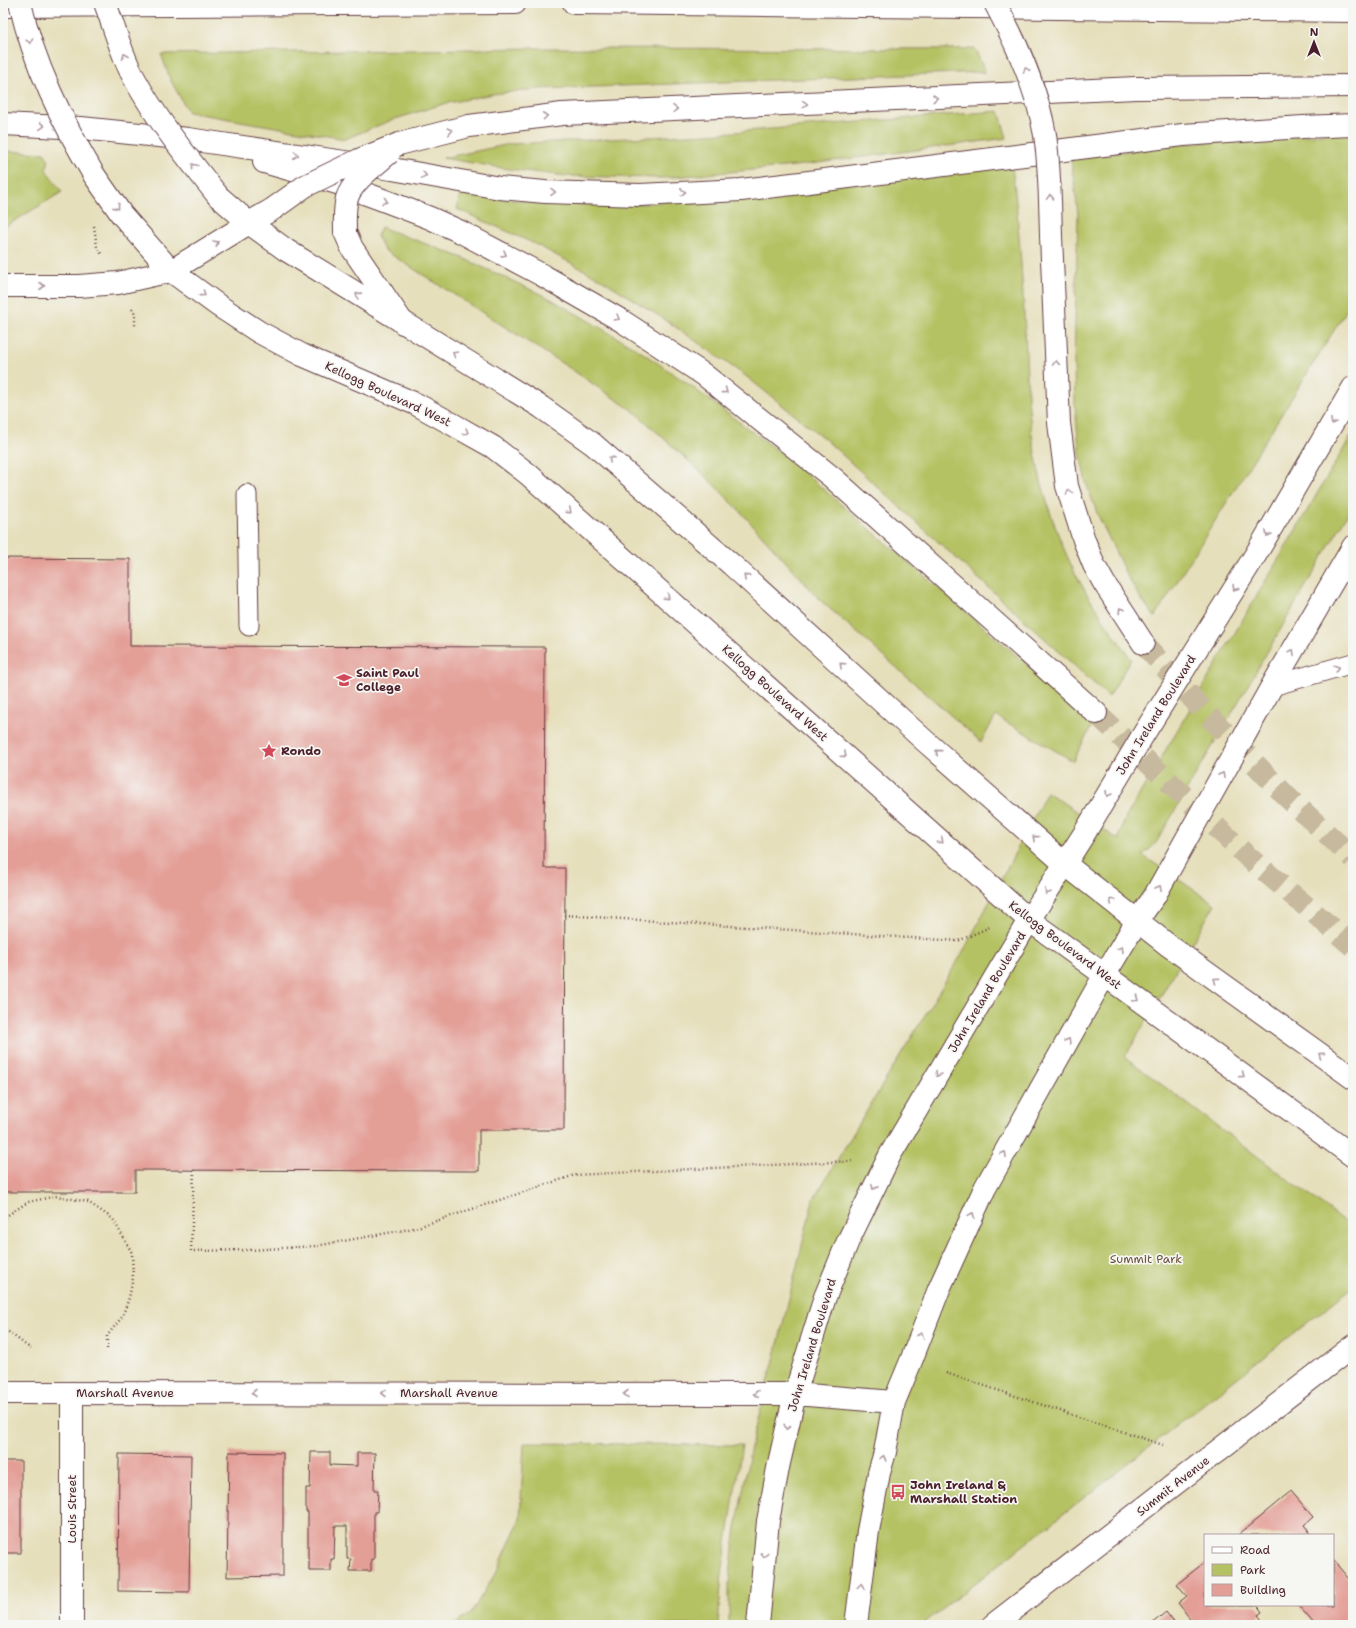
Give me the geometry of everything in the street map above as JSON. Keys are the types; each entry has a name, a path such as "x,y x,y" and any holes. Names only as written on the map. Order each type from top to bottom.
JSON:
{"main road":[{"name":"Kellogg Boulevard West","path":"20,3 35,56 53,100 75,142 94,175 122,215 171,271 219,306 259,332 302,355 416,404 493,447 528,474 1029,920 1353,1156"},
{"path":"106,3 132,73 146,99 169,133 218,196 249,223 286,250 541,407 593,444 732,565 925,741 1064,864 1168,945 1353,1078"},
{"path":"3,6 515,3"},
{"path":"574,3 1353,10"},
{"path":"995,3 1012,35 1027,70 1039,106 1045,135 1049,171 1059,423 1067,486 1084,540 1094,565 1143,643"},
{"path":"3,286 79,286 118,283 171,271 273,210 305,186 359,160 399,144 469,126 562,114 819,104 1136,88 1353,86"},
{"path":"3,124 81,128 188,140 392,169 500,188 545,192 640,194 741,190 1183,135 1296,127 1353,125"},
{"path":"188,140 337,183 430,218 461,232 542,275 622,321 703,374 822,468 1096,713"},
{"path":"399,144 358,182 348,197 344,214 346,232 352,248 404,323"},
{"name":"John Ireland Boulevard","path":"758,1625 761,1580 768,1521 779,1463 795,1394 825,1297 848,1241 873,1188 890,1155 1029,920 1256,554 1353,388"},
{"path":"856,1625 870,1524 894,1402 939,1289 985,1188 1104,976 1137,921 1154,897 1272,686 1353,547"},
{"name":"Summit Avenue","path":"993,1625 1353,1346"},
{"name":"Marshall Avenue","path":"3,1393 795,1394 894,1402"},
{"name":"Louis Street","path":"72,1393 72,1625"}],"lane":[{"path":"247,494 249,626"},
{"path":"1272,686 1353,663"}],"path":[{"path":"94,225 97,247 118,283"},
{"path":"564,916 958,941 990,927"},
{"path":"194,1170 192,1251 250,1250 316,1246 415,1228 575,1174 852,1161"},
{"path":"3,1221 8,1215 28,1202 57,1196 88,1202 113,1219 132,1253 134,1278 122,1317 106,1336 107,1349"},
{"path":"3,1326 31,1349"},
{"path":"946,1373 1163,1445"}],"green space":[{"path":"537,48 975,49 985,72 538,89 493,94 443,104 392,120 345,139 188,112 170,79 161,54"},
{"path":"999,111 1007,138 795,166 663,178 567,176 508,169 443,158 510,144 708,134"},
{"path":"1353,132 1353,300 1155,617 1139,596 1126,574 1097,513 1086,483 1079,448 1075,407 1074,363 1078,214 1071,159 1182,144"},
{"path":"3,151 44,153 49,160 46,170 62,192 3,228"},
{"path":"1012,166 1020,249 1028,401 1036,456 1042,485 1051,514 1073,570 1096,609 1131,659 1109,697 826,440 747,377 667,321 601,279 533,243 457,209 460,194 546,202 631,205"},
{"path":"381,227 463,258 551,299 637,349 684,381 786,457 1094,722 1073,761 996,716 981,742 820,600 740,511 707,478 636,413 571,369 384,250 377,236"},
{"name":"Summit Park","path":"1353,433 1353,505 1156,843 1142,855 1215,904 1125,1057 1353,1228 1353,1287 923,1624 729,1625 729,1583 735,1534 751,1446 776,1352 813,1200 963,952 1047,792 1119,840 1119,835 1126,817"},
{"path":"524,1443 742,1445 722,1574 718,1625 454,1625 471,1613 498,1569 520,1518"}],"building":[{"path":"3,558 130,559 130,646 545,647 544,868 565,868 564,1130 479,1130 479,1171 135,1170 135,1192 3,1192"},
{"path":"229,1452 283,1453 283,1576 227,1577"},
{"path":"311,1452 330,1452 330,1465 357,1466 357,1453 375,1453 374,1490 378,1490 377,1512 374,1512 374,1559 371,1559 371,1571 350,1571 351,1559 347,1559 347,1526 335,1526 334,1559 331,1559 331,1571 309,1571 306,1488 310,1488"},
{"path":"119,1454 191,1455 189,1592 118,1591"},
{"path":"3,1461 21,1461 21,1553 3,1553"},
{"path":"1291,1491 1313,1517 1304,1525 1311,1534 1239,1534"},
{"path":"1334,1561 1353,1584 1353,1625 1315,1625 1299,1606 1334,1606"},
{"path":"1204,1563 1204,1606 1258,1606 1262,1612 1258,1615 1266,1625 1195,1625 1178,1603 1187,1596 1177,1584"},
{"path":"1166,1612 1175,1624 1179,1622 1181,1625 1150,1625"}],"tunnel":[{"path":"1143,643 1203,710 1287,797 1353,858"},
{"path":"1096,713 1248,857 1353,946"}],"place":[{"name":"Saint Paul College","path":"344,680"},
{"name":"Rondo","path":"269,751"},
{"name":"John Ireland & Marshall Station","path":"898,1492"}]}
